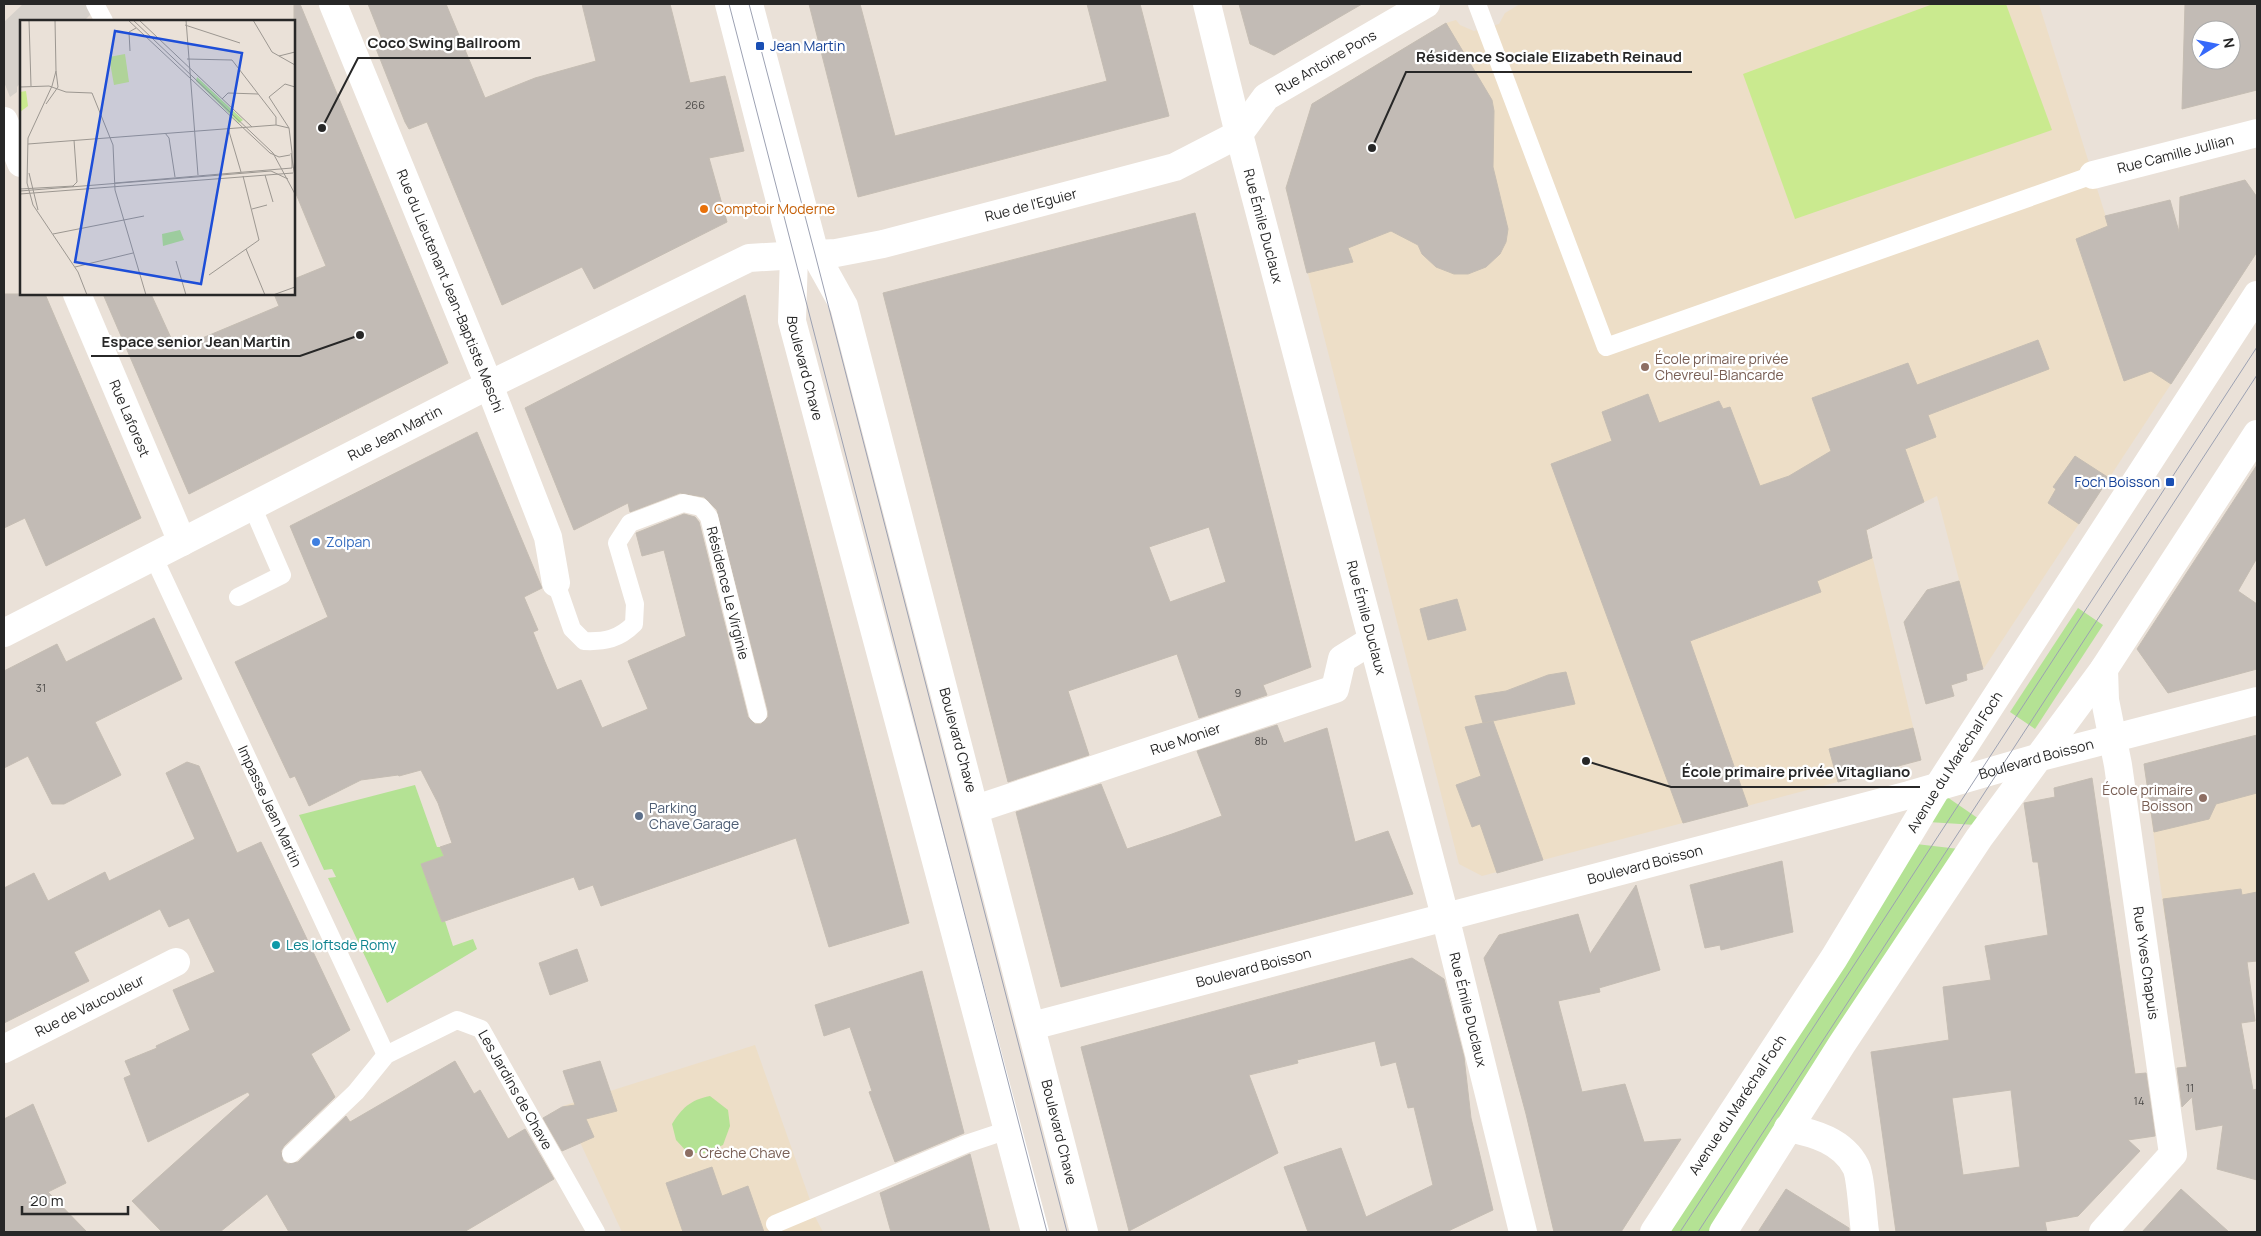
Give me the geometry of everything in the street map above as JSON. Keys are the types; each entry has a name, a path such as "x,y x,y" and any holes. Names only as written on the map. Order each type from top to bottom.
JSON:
{"street":[{"name":"Rue du Lieutenant Jean-Baptiste Meschi","path":"333,4 489,385 548,537 556,583"},
{"name":"Boulevard Chave","path":"729,4 805,255 844,306 976,809 1084,1232"},
{"name":"Boulevard Chave","path":"749,4 805,255 792,321 1035,1232"},
{"name":"Rue Émile Duclaux","path":"1207,4 1371,641 1445,916 1518,1230"},
{"name":"Rue Antoine Pons","path":"1239,134 1266,97 1426,4"},
{"path":"4,122 20,161"},
{"name":"Rue Camille Jullian","path":"2093,175 2257,133"},
{"name":"Rue de l'Eguier","path":"805,255 836,253 876,246 1175,167 1239,134"},
{"name":"Rue Jean Martin","path":"4,633 154,558 489,385 749,258 805,255"},
{"name":"Rue Laforest","path":"77,295 182,542"},
{"name":"Avenue du Maréchal Foch","path":"1654,1232 1834,958 1937,788 2257,295"},
{"path":"1723,1232 1788,1128 1975,845 2104,669 2257,434"},
{"name":"Rue Monier","path":"976,809 1335,689 1342,659 1371,641"},
{"name":"Rue Yves Chapuis","path":"2102,1232 2173,1154 2115,740 2105,700 2104,669"},
{"name":"Boulevard Boisson","path":"1032,1026 1937,788 2037,758 2115,740 2257,701"},
{"name":"Rue de Vaucouleur","path":"4,1048 176,962"},
{"path":"1788,1128 1818,1134 1841,1148 1856,1168 1865,1232"}],"lane":[{"path":"95,4 103,20"},
{"path":"1477,4 1606,347 2093,175"},
{"name":"Résidence Le Virginie","path":"556,583 572,629 584,641 603,642 624,634 634,624 636,604 617,544 630,523 683,503 701,507 709,517 758,714"},
{"path":"238,597 282,576 252,506"},
{"name":"Impasse Jean Martin","path":"154,558 386,1055"},
{"name":"Les Jardins de Chave","path":"291,1154 356,1092 386,1055 457,1020 481,1029 596,1232"},
{"path":"775,1224 966,1144 1008,1130"}],"shaded area":[{"path":"23,4 101,4 85,20 20,20 20,83 17,87 17,92 10,97 4,82 4,22"},
{"path":"1520,4 2039,4 2155,373 2171,384 1984,668 1982,667 1937,496 1866,530 1921,760 1482,876 1459,864 1286,188 1312,104 1446,23 1456,20 1460,25 1474,31 1499,24 1505,13"},
{"name":"École primaire Boisson","path":"2257,735 2257,910 2165,919 2144,764"},
{"name":"Crèche Chave","path":"755,1045 810,1200 811,1209 823,1232 622,1232 563,1106"}],"green space":[{"path":"1933,4 2006,4 2052,130 1795,219 1743,74"},
{"path":"2078,608 2103,625 2035,729 2010,712"},
{"path":"415,785 437,847 440,847 444,856 422,865 442,922 445,921 453,946 473,939 477,949 387,1003 328,878 336,877 332,869 324,870 299,815"},
{"path":"1947,797 1979,819 1976,825 1928,822"},
{"path":"1916,844 1959,849 1711,1232 1666,1232"},
{"path":"710,1096 728,1110 730,1126 723,1145 705,1153 688,1153 676,1140 672,1124 679,1113 692,1102"}],"building":[{"path":"294,4 300,4 448,363 189,494 103,295 151,295 176,349 279,306 274,295 295,295 295,279 326,266 295,191"},
{"path":"368,4 446,4 485,98 535,78 596,61 582,4 670,4 690,83 725,76 744,151 709,158 727,222 594,289 582,267 502,305 427,122 409,129 405,122 375,46 383,42"},
{"path":"809,4 860,4 895,136 1107,81 1087,4 1140,4 1169,116 858,197"},
{"path":"1239,4 1362,4 1274,55 1250,44"},
{"path":"2185,4 2257,4 2257,90 2182,109"},
{"path":"1446,23 1492,100 1494,111 1493,167 1508,229 1506,242 1500,254 1486,267 1468,274 1454,274 1436,267 1422,254 1418,245 1391,231 1348,248 1353,262 1307,273 1286,188 1312,104"},
{"path":"2245,180 2257,197 2257,252 2171,384 2151,371 2124,381 2076,239 2108,226 2105,216 2170,200 2179,232 2180,197"},
{"path":"1195,213 1311,667 1263,685 1267,695 1199,718 1177,654 1068,691 1089,755 1008,782 883,293","holes":["1209,527 1226,582 1170,602 1149,547"]},
{"path":"4,294 45,295 141,518 46,566 25,518 4,528"},
{"path":"745,295 909,923 829,947 796,838 601,906 593,885 579,890 574,877 442,922 421,864 444,856 440,847 452,843 438,803 421,770 399,776 361,780 309,806 295,776 290,778 235,662 328,617 290,526 477,432 542,588 524,597 538,630 533,632 545,662 557,690 581,680 602,728 648,709 628,661 686,636 664,550 642,556 636,533 684,514 695,517 699,522 748,717 755,724 761,724 768,717 768,711 717,510 704,497 680,493 630,512 628,503 574,530 525,408"},
{"path":"2038,340 2049,369 1928,415 1936,437 1905,449 1924,502 1866,530 1872,558 1817,581 1821,592 1690,641 1748,806 1683,823 1551,464 1612,441 1602,412 1648,394 1659,423 1719,401 1723,409 1730,407 1760,486 1789,476 1831,451 1812,398 1908,363 1917,385"},
{"path":"2075,456 2109,478 2079,524 2048,503 2056,489 2053,487"},
{"path":"2257,465 2257,558 2238,591 2257,604 2257,669 2168,693 2137,649"},
{"path":"1959,581 1983,669 1966,674 1967,680 1951,685 1954,696 1926,704 1904,622 1927,590"},
{"path":"1457,599 1466,630 1428,640 1420,609"},
{"path":"154,618 182,679 95,722 121,775 64,804 52,804 28,756 4,768 4,671 57,644 66,662"},
{"path":"1566,672 1575,704 1483,723 1475,696 1506,691 1548,675"},
{"path":"1493,721 1543,860 1497,873 1480,824 1472,827 1456,785 1481,776 1465,727"},
{"path":"1277,725 1284,743 1327,728 1355,842 1388,831 1413,894 1061,987 1016,812 1101,784 1127,849 1172,834 1222,816 1197,751"},
{"path":"1913,728 1921,760 1838,782 1829,749"},
{"path":"2257,735 2257,793 2216,804 2209,819 2154,832 2144,764"},
{"path":"187,762 199,766 237,853 261,842 350,1030 311,1054 335,1097 284,1146 281,1151 283,1161 288,1164 298,1162 346,1116 350,1122 455,1061 474,1094 480,1090 508,1139 525,1129 554,1179 464,1232 289,1232 267,1194 220,1232 162,1232 132,1201 250,1095 248,1092 148,1142 124,1078 131,1075 125,1061 157,1048 156,1046 190,1030 173,990 215,972 189,918 169,927 160,909 74,952 89,981 4,1023 4,888 34,873 48,901 105,872 109,881 195,839 166,773"},
{"path":"2092,778 2135,1074 2146,1073 2155,1136 2128,1140 2140,1151 2078,1216 2045,1222 2047,1232 1896,1232 1871,1052 1949,1040 1943,987 1991,980 1985,946 2048,935 2038,862 2033,862 2024,803 2055,797 2054,788","holes":["2011,1090 2020,1167 1963,1175 1952,1098"]},
{"path":"1782,861 1793,932 1721,950 1720,945 1705,948 1690,885"},
{"path":"1636,885 1660,970 1599,988 1600,992 1558,1001 1582,1092 1625,1084 1644,1142 1681,1139 1621,1232 1554,1232 1526,1114 1484,958 1499,935 1578,914 1590,954"},
{"path":"2241,889 2242,895 2257,892 2257,961 2247,962 2255,1021 2241,1023 2253,1090 2257,1089 2257,1180 2217,1169 2223,1125 2196,1130 2192,1097 2182,1107 2177,1068 2187,1067 2163,899"},
{"path":"577,949 588,981 550,995 539,963"},
{"path":"1412,958 1444,979 1464,1057 1471,1118 1493,1210 1446,1232 1308,1232 1284,1167 1341,1148 1366,1217 1433,1185 1414,1107 1408,1108 1396,1062 1381,1066 1375,1041 1297,1060 1298,1063 1249,1075 1278,1153 1129,1231 1081,1047"},
{"path":"922,971 964,1133 895,1162 869,1092 872,1091 850,1027 824,1036 815,1005"},
{"path":"600,1061 617,1111 586,1119 594,1137 562,1151 543,1118 562,1107 575,1105 563,1071"},
{"path":"33,1104 66,1183 48,1192 87,1232 4,1232 4,1119"},
{"path":"970,1154 990,1232 891,1232 880,1193"},
{"path":"712,1167 722,1196 748,1186 764,1232 683,1232 666,1183"},
{"path":"1786,1189 1849,1228 1849,1232 1758,1232"},
{"path":"2181,1189 2229,1232 2142,1232"}],"tram line":[{"path":"729,4 1047,1232"},
{"path":"749,4 1067,1232"},
{"path":"1680,1232 2257,347"},
{"path":"1698,1232 2257,375"}],"place":[{"name":"Jean Martin","path":"760,46"},
{"name":"Coco Swing Ballroom","path":"322,128"},
{"name":"Résidence Sociale Elizabeth Reinaud","path":"1372,148"},
{"name":"Comptoir Moderne","path":"704,209"},
{"name":"Espace senior Jean Martin","path":"360,335"},
{"name":"École primaire privée Chevreul-Blancarde","path":"1645,367"},
{"name":"Foch Boisson","path":"2170,482"},
{"name":"Zolpan","path":"316,542"},
{"name":"École primaire privée Vitagliano","path":"1586,761"},
{"name":"École primaire Boisson","path":"2203,798"},
{"name":"Parking Chave Garage","path":"639,816"},
{"name":"Les loftsde Romy","path":"276,945"},
{"name":"Crèche Chave","path":"689,1153"}]}
